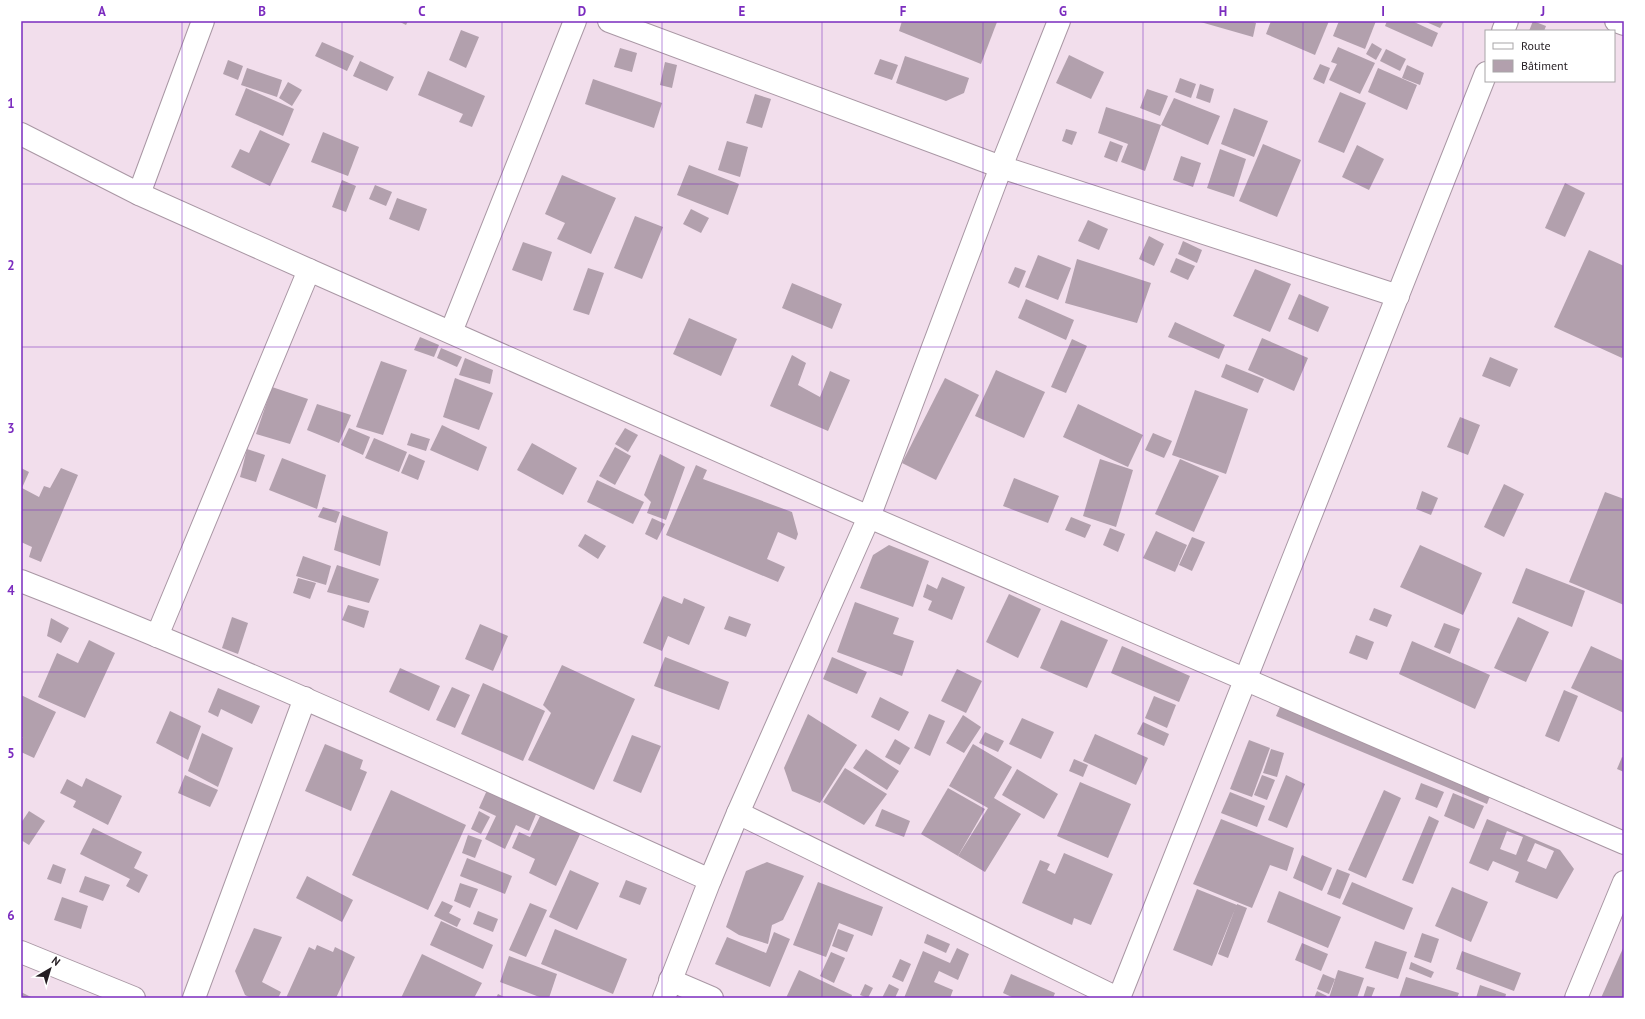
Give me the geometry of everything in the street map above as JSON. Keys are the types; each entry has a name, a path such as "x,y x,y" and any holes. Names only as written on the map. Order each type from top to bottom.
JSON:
{"street":[{"path":"139,194 203,21"},
{"path":"451,332 575,21"},
{"path":"609,21 1001,167 1398,296"},
{"path":"712,998 667,989 738,813 869,516 1001,167 1059,21"},
{"path":"1616,21 1624,24"},
{"path":"738,813 1118,998 1485,77"},
{"path":"21,134 139,194 309,270 1245,680 1624,842"},
{"path":"158,636 309,270"},
{"path":"21,581 158,636 305,698 710,880"},
{"path":"194,998 305,698"},
{"path":"1576,998 1624,882"},
{"path":"21,952 134,998"}],"building":[{"path":"398,21 408,21 406,25"},
{"path":"902,21 997,22 981,64 899,31"},
{"path":"1197,21 1250,21 1256,23 1253,37"},
{"path":"1271,21 1329,21 1315,55 1266,34"},
{"path":"1339,21 1376,21 1365,49 1333,36"},
{"path":"1387,21 1412,21 1438,33 1432,47 1385,26"},
{"path":"1424,21 1444,21 1440,28"},
{"path":"1533,21 1546,26 1544,30 1529,30"},
{"path":"461,30 479,37 466,68 449,60"},
{"path":"322,42 354,56 347,71 315,56"},
{"path":"1372,43 1382,49 1376,60 1366,54"},
{"path":"1338,47 1375,63 1360,94 1329,80 1337,64 1331,62"},
{"path":"620,48 637,53 632,72 614,67"},
{"path":"1386,49 1406,59 1400,71 1380,61"},
{"path":"1069,55 1104,72 1091,99 1056,83"},
{"path":"905,56 969,78 964,93 946,101 896,83"},
{"path":"880,59 898,65 892,80 874,74"},
{"path":"228,60 243,66 238,80 223,74"},
{"path":"360,61 394,77 387,91 353,76"},
{"path":"665,62 677,65 672,88 660,85"},
{"path":"1320,64 1330,68 1324,84 1313,79"},
{"path":"1407,65 1424,73 1420,85 1402,78"},
{"path":"247,68 282,80 277,97 241,85"},
{"path":"1378,68 1417,85 1407,110 1368,92"},
{"path":"428,71 485,96 472,127 459,122 463,114 418,95"},
{"path":"1180,78 1196,84 1191,98 1175,92"},
{"path":"593,79 662,103 654,128 585,104"},
{"path":"288,82 302,90 292,106 279,98"},
{"path":"1200,84 1214,89 1210,103 1196,98"},
{"path":"246,88 294,109 283,136 235,115"},
{"path":"1147,89 1168,96 1160,116 1140,108"},
{"path":"1340,92 1366,103 1344,153 1318,142"},
{"path":"755,94 771,99 762,128 746,123"},
{"path":"1174,98 1220,116 1208,145 1161,125"},
{"path":"1106,107 1161,125 1145,171 1121,162 1128,144 1098,133"},
{"path":"1234,108 1268,121 1254,157 1221,144"},
{"path":"1066,129 1077,132 1072,145 1062,141"},
{"path":"260,130 290,144 270,186 231,167 240,149 249,153"},
{"path":"323,132 359,147 348,176 311,162"},
{"path":"727,141 748,147 740,177 718,170"},
{"path":"1110,141 1123,146 1117,162 1104,157"},
{"path":"1263,144 1301,160 1277,217 1239,201"},
{"path":"1357,145 1384,159 1369,190 1342,177"},
{"path":"1220,149 1246,159 1234,197 1207,188"},
{"path":"1181,156 1201,163 1193,187 1173,180"},
{"path":"689,165 739,184 728,215 677,195"},
{"path":"562,175 616,198 591,254 557,239 565,223 545,214"},
{"path":"342,180 356,186 346,212 332,207"},
{"path":"1565,183 1585,193 1565,237 1545,228"},
{"path":"375,185 392,192 386,206 369,199"},
{"path":"397,198 427,209 419,231 389,219"},
{"path":"691,209 709,218 701,233 683,224"},
{"path":"635,216 663,227 642,279 614,268"},
{"path":"1088,220 1108,229 1099,250 1078,241"},
{"path":"1149,236 1164,244 1154,266 1139,259"},
{"path":"1183,241 1202,250 1197,263 1178,254"},
{"path":"523,242 552,252 542,281 512,270"},
{"path":"1589,250 1624,266 1624,355 1622,358 1554,327"},
{"path":"1038,255 1071,268 1058,300 1025,287"},
{"path":"1176,258 1195,266 1188,280 1170,272"},
{"path":"1077,259 1151,283 1137,323 1065,303"},
{"path":"1015,267 1026,271 1019,288 1008,283"},
{"path":"588,268 604,273 589,315 573,310"},
{"path":"1255,269 1291,284 1270,332 1233,316"},
{"path":"792,283 842,304 832,329 782,308"},
{"path":"1299,294 1329,307 1318,332 1288,319"},
{"path":"1026,299 1074,320 1066,340 1018,318"},
{"path":"689,318 737,339 721,376 673,354"},
{"path":"1175,322 1225,345 1219,359 1168,337"},
{"path":"420,337 439,345 434,357 414,350"},
{"path":"1262,338 1308,358 1294,391 1248,370"},
{"path":"1072,339 1087,346 1066,393 1051,387"},
{"path":"441,348 462,357 457,367 437,358"},
{"path":"792,355 806,363 798,385 820,397 830,371 850,380 828,431 770,406"},
{"path":"1490,357 1518,369 1510,387 1482,376"},
{"path":"465,358 493,370 490,384 459,375"},
{"path":"381,361 407,370 383,435 356,427"},
{"path":"1226,364 1264,379 1258,393 1221,377"},
{"path":"996,370 1045,392 1024,438 975,416"},
{"path":"455,378 493,393 479,430 443,417"},
{"path":"945,378 979,395 936,480 902,463"},
{"path":"272,387 308,399 290,444 256,434"},
{"path":"1195,390 1248,409 1226,474 1172,455"},
{"path":"317,404 351,415 339,443 307,430"},
{"path":"1078,404 1143,435 1128,467 1063,437"},
{"path":"1460,417 1480,425 1468,455 1447,447"},
{"path":"442,425 487,447 478,471 430,450"},
{"path":"349,428 370,437 363,455 341,445"},
{"path":"625,428 638,435 628,452 615,444"},
{"path":"411,433 430,439 426,451 407,445"},
{"path":"1153,433 1172,441 1164,458 1145,450"},
{"path":"374,438 407,452 399,472 365,458"},
{"path":"532,443 577,468 563,495 517,470"},
{"path":"615,447 631,456 615,485 599,476"},
{"path":"247,449 265,455 256,482 240,477"},
{"path":"409,454 425,461 418,480 401,473"},
{"path":"660,454 685,467 666,520 647,513 651,502 644,495"},
{"path":"282,458 326,475 317,509 269,490"},
{"path":"1100,459 1133,470 1116,527 1083,516"},
{"path":"1180,459 1219,476 1194,532 1155,514"},
{"path":"696,465 707,470 703,479 792,512 798,534 796,540 778,532 767,559 785,567 778,582 666,535"},
{"path":"21,468 29,472 22,488 39,497 44,486 50,488 61,468 78,475 41,562 29,557 32,547 21,542"},
{"path":"1014,478 1059,496 1048,523 1003,506"},
{"path":"597,480 644,502 633,524 587,502"},
{"path":"1504,484 1524,494 1504,537 1484,527"},
{"path":"1422,491 1438,498 1431,515 1416,509"},
{"path":"1605,492 1624,499 1624,605 1569,582"},
{"path":"323,507 340,512 336,523 318,517"},
{"path":"342,515 388,532 380,566 334,550"},
{"path":"1071,517 1091,525 1085,538 1065,530"},
{"path":"652,518 665,524 657,540 645,534"},
{"path":"1110,528 1125,534 1118,552 1103,545"},
{"path":"1156,531 1187,545 1175,572 1143,558"},
{"path":"585,534 606,546 598,559 578,546"},
{"path":"1192,537 1205,542 1192,571 1179,565"},
{"path":"889,545 929,561 913,607 860,588 873,555"},
{"path":"1420,545 1482,573 1463,615 1400,587"},
{"path":"303,556 331,566 326,585 296,576"},
{"path":"337,565 379,579 369,603 327,592"},
{"path":"1526,568 1585,591 1572,627 1512,603"},
{"path":"942,577 965,587 952,620 928,610 932,601 923,597 927,584 937,589"},
{"path":"298,578 316,583 310,599 293,593"},
{"path":"1009,594 1041,609 1018,658 986,642"},
{"path":"663,596 682,604 684,598 705,607 689,645 668,636 662,651 643,643"},
{"path":"855,602 899,618 893,634 914,641 902,676 837,652"},
{"path":"348,605 369,611 364,628 342,620"},
{"path":"1374,608 1392,615 1387,627 1369,620"},
{"path":"729,616 751,624 746,637 724,629"},
{"path":"232,617 248,623 238,654 222,648"},
{"path":"1518,617 1549,632 1526,682 1494,668"},
{"path":"51,618 69,628 61,643 47,636"},
{"path":"1061,620 1108,640 1087,688 1040,668"},
{"path":"1444,623 1460,629 1450,654 1434,647"},
{"path":"480,624 508,636 493,671 465,659"},
{"path":"1356,635 1374,642 1367,660 1349,653"},
{"path":"89,640 115,653 85,718 38,697 57,653 78,663"},
{"path":"1412,641 1490,675 1475,709 1399,674"},
{"path":"1122,646 1190,676 1179,702 1111,673"},
{"path":"1591,646 1624,661 1624,713 1571,688"},
{"path":"665,657 729,682 719,710 654,686"},
{"path":"832,657 867,672 857,694 823,679"},
{"path":"562,665 635,699 594,790 528,760 551,713 543,705"},
{"path":"400,668 440,686 429,711 389,692"},
{"path":"957,669 982,681 966,713 941,701"},
{"path":"483,683 545,711 523,761 461,734"},
{"path":"452,687 470,695 455,728 436,720"},
{"path":"218,688 260,706 252,724 221,709 218,717 208,712"},
{"path":"1564,690 1578,696 1559,742 1545,736"},
{"path":"21,695 56,712 34,758 21,752 21,740 23,737 21,737"},
{"path":"1154,696 1176,705 1167,728 1145,718"},
{"path":"880,697 909,712 899,731 871,717"},
{"path":"1283,700 1493,788 1487,804 1276,716"},
{"path":"170,711 201,726 188,760 156,743"},
{"path":"808,714 857,745 820,803 792,791 784,768"},
{"path":"929,714 945,721 930,756 914,748"},
{"path":"963,715 981,727 964,753 946,743"},
{"path":"1022,718 1054,732 1041,759 1009,744"},
{"path":"1143,722 1169,734 1164,746 1137,734"},
{"path":"985,732 1004,741 998,752 979,743"},
{"path":"202,733 233,748 218,787 188,771"},
{"path":"1095,734 1148,758 1136,785 1083,761"},
{"path":"632,735 661,746 641,793 613,781"},
{"path":"895,739 910,748 900,765 885,757"},
{"path":"1249,740 1270,748 1252,797 1230,789"},
{"path":"325,744 363,760 360,769 367,772 351,811 305,791"},
{"path":"973,744 1012,767 994,798 1021,814 985,872 958,856 988,808 949,786"},
{"path":"866,749 899,771 887,790 853,768"},
{"path":"1271,749 1284,753 1277,777 1263,773"},
{"path":"1622,757 1624,758 1624,772 1617,769"},
{"path":"1074,759 1088,765 1083,777 1069,771"},
{"path":"845,768 887,794 864,825 823,802"},
{"path":"1017,769 1058,794 1044,819 1002,795"},
{"path":"185,775 218,790 210,807 178,793"},
{"path":"1262,775 1275,780 1267,800 1254,795"},
{"path":"1286,775 1305,784 1287,828 1268,820"},
{"path":"86,778 122,796 108,825 73,807 76,801 60,793 67,779 82,787"},
{"path":"1080,782 1131,804 1108,858 1057,836"},
{"path":"1421,783 1444,792 1437,808 1415,799"},
{"path":"488,788 537,812 529,831 516,825 505,849 485,839 496,816 479,808"},
{"path":"948,788 985,809 958,856 921,834"},
{"path":"391,790 466,825 428,910 352,875"},
{"path":"1384,790 1401,798 1366,878 1348,870"},
{"path":"1230,792 1265,806 1257,827 1221,813"},
{"path":"1453,793 1484,806 1474,829 1444,816"},
{"path":"882,809 910,821 904,837 875,826"},
{"path":"29,811 45,821 29,845 21,840 21,823"},
{"path":"479,811 490,817 481,834 471,829"},
{"path":"542,812 582,830 556,886 529,873 535,859 512,848 519,832 530,837"},
{"path":"1429,816 1439,821 1413,884 1402,880"},
{"path":"1221,819 1294,848 1287,871 1270,865 1252,908 1193,884"},
{"path":"1487,819 1560,850 1574,869 1557,899 1515,882 1519,872 1493,861 1488,871 1469,863","holes":["1507,831 1523,837 1516,855 1500,849","1535,843 1554,851 1546,869 1527,861"]},
{"path":"93,828 142,852 134,868 148,875 139,893 126,886 130,879 80,854"},
{"path":"468,835 482,840 475,858 462,853"},
{"path":"1064,853 1113,874 1091,925 1074,918 1072,925 1022,903 1040,860 1050,864 1047,870 1055,874"},
{"path":"1302,855 1332,868 1322,891 1293,878"},
{"path":"467,858 512,876 505,894 460,876"},
{"path":"767,862 804,876 783,920 772,925 768,944 739,935 726,927 746,871"},
{"path":"53,864 66,869 61,884 47,879"},
{"path":"1337,869 1350,874 1340,899 1327,894"},
{"path":"570,870 599,883 577,930 549,917"},
{"path":"85,876 110,885 103,901 79,892"},
{"path":"307,876 353,900 342,922 296,898"},
{"path":"626,880 647,888 640,905 619,897"},
{"path":"818,882 883,907 872,936 839,923 826,957 793,945"},
{"path":"1352,882 1413,908 1404,930 1342,904"},
{"path":"460,883 478,889 470,908 454,901"},
{"path":"1452,887 1488,902 1471,942 1435,926"},
{"path":"1197,889 1247,908 1228,958 1218,954 1235,909 1212,966 1173,950"},
{"path":"1279,891 1341,917 1328,948 1267,922"},
{"path":"62,897 88,906 81,929 54,920"},
{"path":"442,901 453,906 449,913 461,919 457,927 434,916"},
{"path":"530,903 547,910 526,957 509,950"},
{"path":"478,911 498,919 493,932 473,924"},
{"path":"441,921 493,945 483,969 430,945"},
{"path":"254,928 282,937 262,982 281,992 278,998 251,998 245,995 235,971"},
{"path":"555,929 627,959 613,994 541,964"},
{"path":"838,929 854,935 847,952 832,946"},
{"path":"774,932 790,939 770,987 715,964 727,937 766,953"},
{"path":"1422,933 1439,939 1431,963 1414,957"},
{"path":"927,934 950,944 946,953 924,943"},
{"path":"1375,941 1407,952 1398,979 1365,968"},
{"path":"1302,943 1328,954 1321,971 1295,960"},
{"path":"317,945 333,952 335,947 355,957 336,998 286,998 309,947 315,950"},
{"path":"1624,946 1624,998 1601,998"},
{"path":"957,948 969,954 958,980 939,971 934,982 953,990 950,998 904,998 923,951 950,963"},
{"path":"1462,951 1521,973 1514,991 1456,969"},
{"path":"831,952 845,958 834,983 820,976"},
{"path":"422,954 482,983 474,998 401,998"},
{"path":"509,956 557,974 549,998 542,998 500,982"},
{"path":"900,959 911,964 903,982 892,977"},
{"path":"1411,962 1434,972 1431,978 1409,969"},
{"path":"799,970 852,995 851,998 786,998"},
{"path":"1338,970 1364,978 1357,998 1329,998"},
{"path":"1011,974 1055,993 1053,998 1014,998 1003,993"},
{"path":"1323,974 1335,979 1329,994 1317,989"},
{"path":"1406,977 1459,993 1457,998 1399,998"},
{"path":"865,984 873,988 868,998 860,995"},
{"path":"889,984 899,989 895,998 882,998"},
{"path":"1480,985 1506,994 1505,998 1476,998"},
{"path":"1367,986 1375,988 1371,998 1363,998"},
{"path":"1317,991 1327,996 1326,998 1314,998"},
{"path":"21,992 33,998 21,998"},
{"path":"498,994 506,998 496,998"}]}
